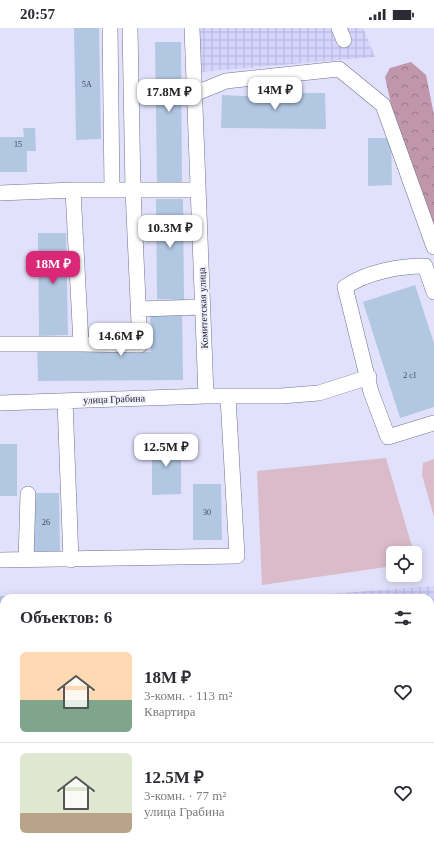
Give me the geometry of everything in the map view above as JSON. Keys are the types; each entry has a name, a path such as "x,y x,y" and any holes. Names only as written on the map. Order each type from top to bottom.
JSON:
{"street":[{"path":"110,28 112,189"},
{"path":"0,344 140,345 133,190 130,28"},
{"name":"Комитетская улица","path":"192,28 206,396"},
{"path":"194,94 226,81 339,69 383,105 434,247"},
{"path":"0,193 112,189 198,190"},
{"path":"73,190 80,344"},
{"path":"434,292 425,266 406,266 357,279 345,287 369,377 371,392 388,437 434,423"},
{"path":"139,309 203,307"},
{"name":"улица Грабина","path":"0,404 319,393 369,377"},
{"path":"0,560 237,556 228,397"},
{"path":"65,401 71,560"},
{"path":"26,560 28,494"}],"shaded area":[{"path":"191,28 363,28 375,57 200,72"},
{"path":"386,458 412,546 386,546 386,567 262,585 257,471"},
{"path":"434,459 434,517 422,475 423,463"},
{"path":"434,586 434,594 329,594"}],"green space":[{"path":"411,62 426,75 434,115 434,227 396,127 385,77 390,68"}],"building":[{"path":"74,28 99,28 101,139 76,140"},
{"path":"155,42 181,42 182,185 157,185"},
{"path":"269,93 325,93 326,129 221,128 222,95 268,97"},
{"path":"23,128 35,128 36,151 27,151 27,172 0,172 0,137 24,137"},
{"path":"368,138 391,138 392,185 368,186"},
{"path":"156,199 183,199 184,300 157,299"},
{"path":"38,233 66,233 68,335 39,336"},
{"path":"415,285 434,343 434,407 400,418 363,302"},
{"path":"150,309 182,309 183,380 38,381 37,344 66,344 66,352 151,352"},
{"path":"152,442 181,442 181,494 152,495"},
{"path":"0,444 17,444 17,496 0,496"},
{"path":"193,484 221,484 222,540 193,540"},
{"path":"31,493 59,493 60,551 31,551"}]}
